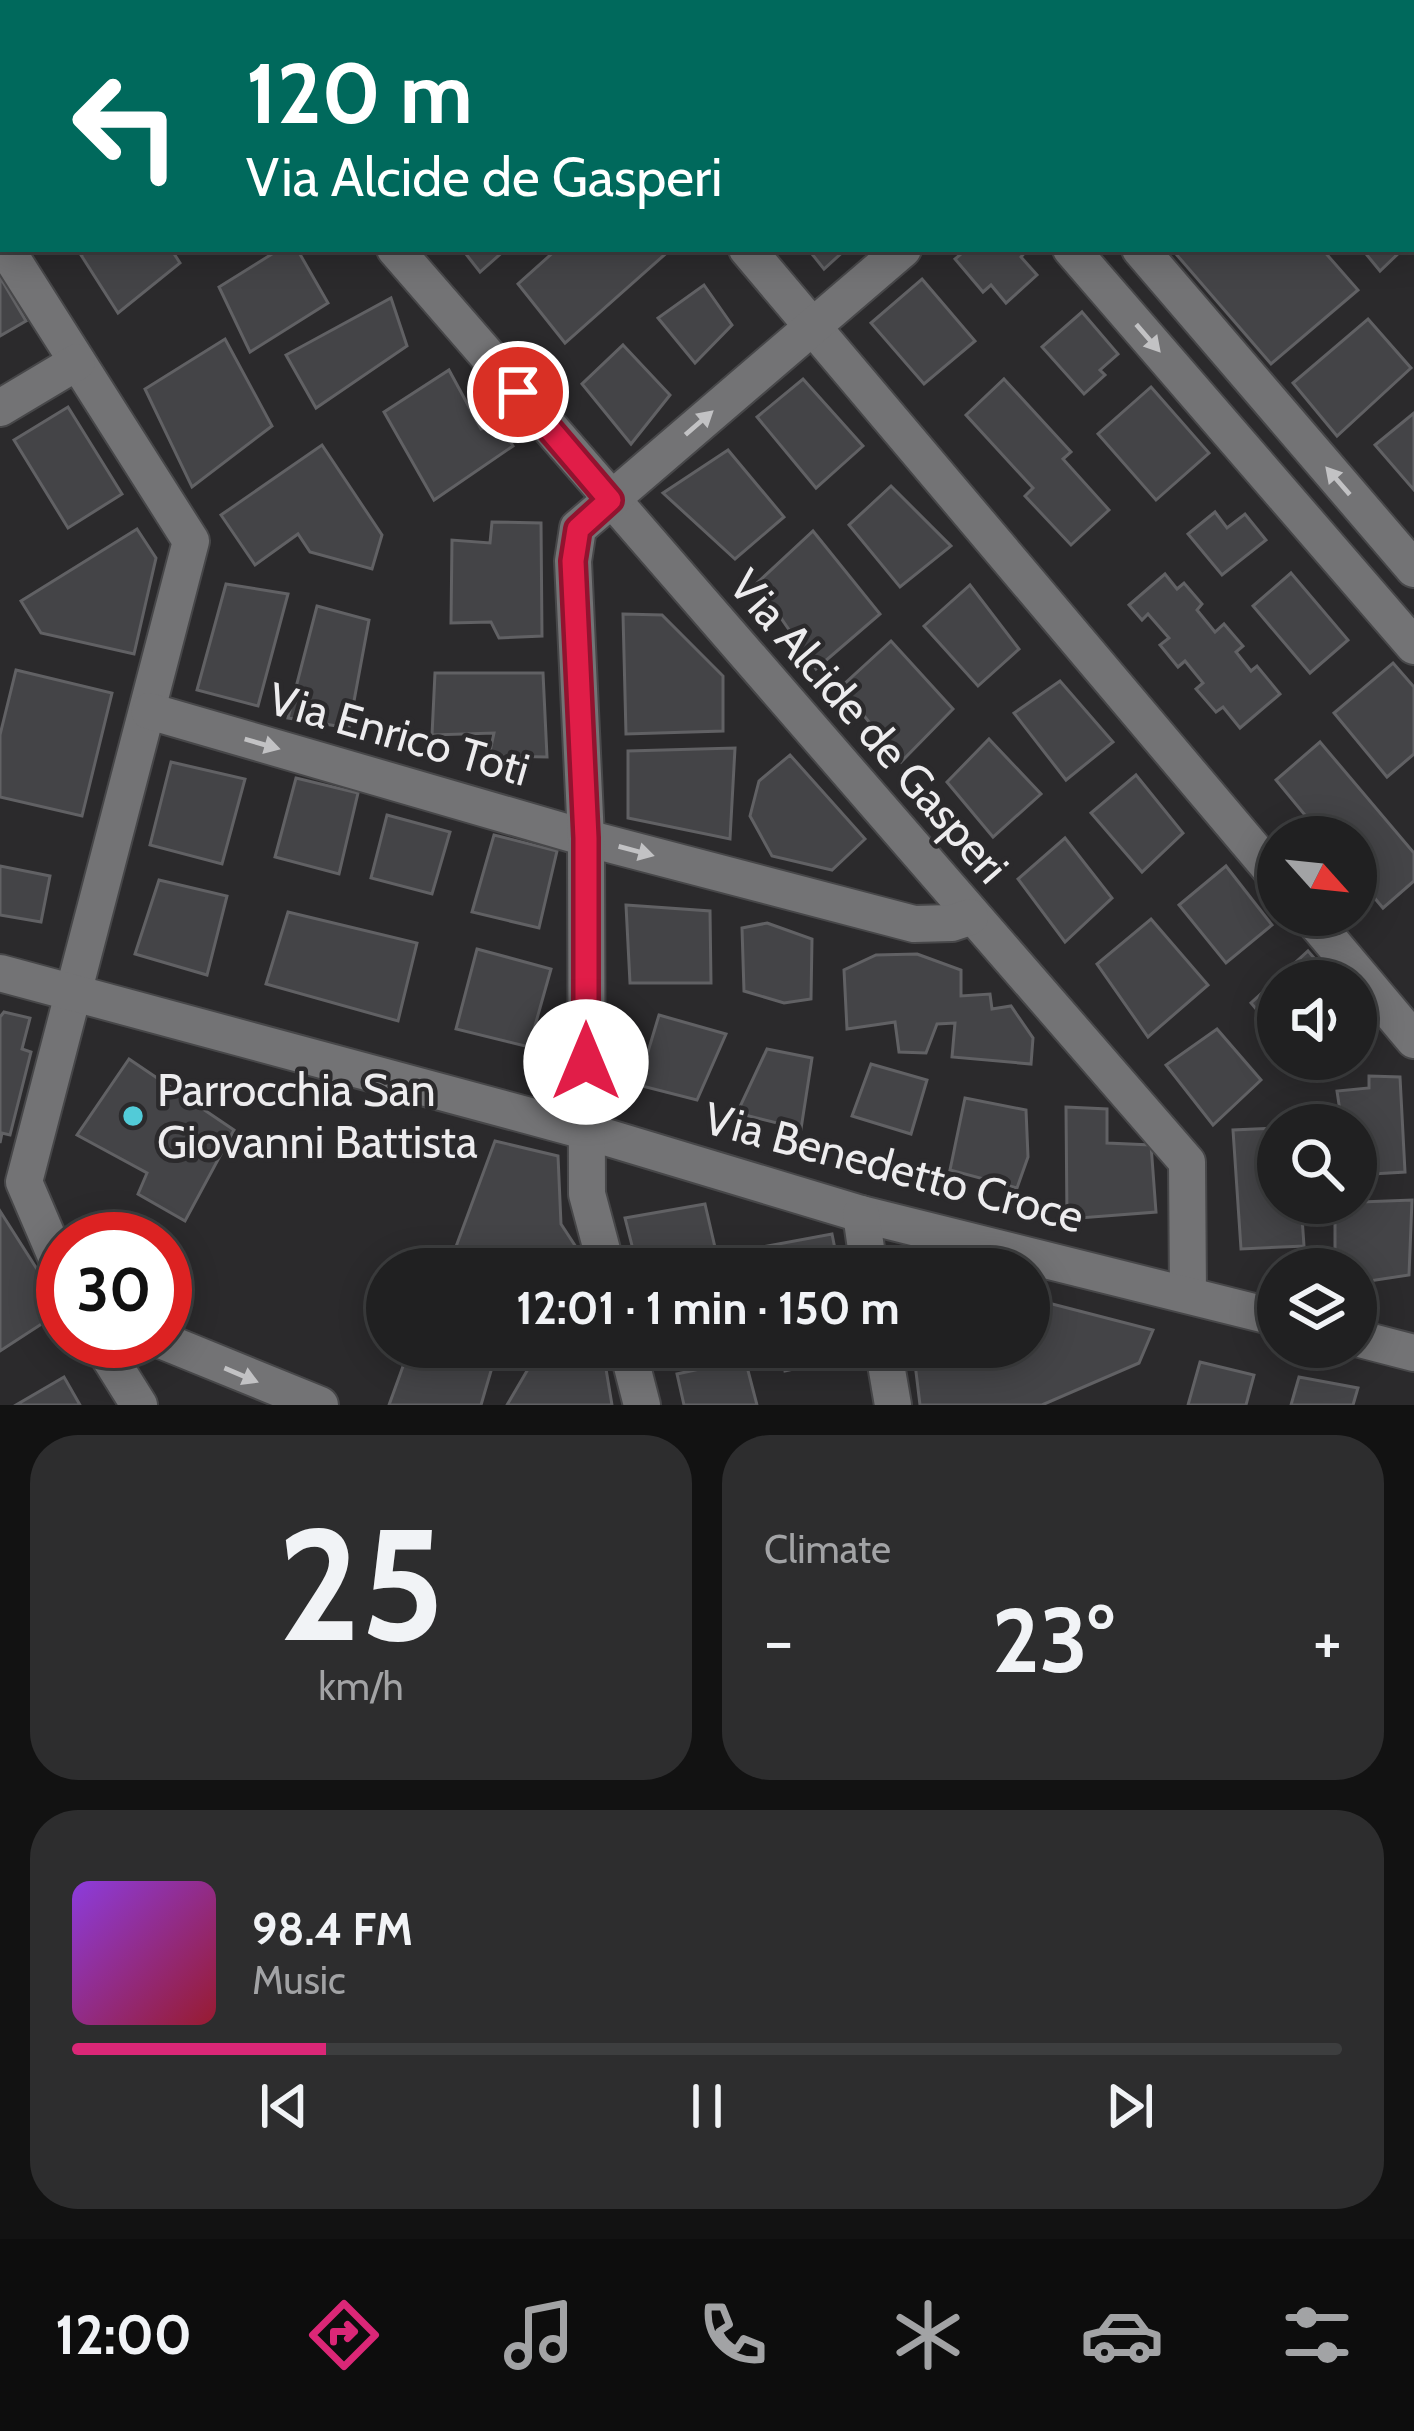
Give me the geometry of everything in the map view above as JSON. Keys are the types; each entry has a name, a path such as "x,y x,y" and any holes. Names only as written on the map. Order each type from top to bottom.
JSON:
{"street":[{"path":"8,252 191,541 24,1182 37,1212"},
{"name":"Via Alcide de Gasperi","path":"398,252 1187,1162 1188,1294"},
{"path":"750,252 1257,853"},
{"path":"601,1248 587,1194 586,838 573,561 578,529 900,252"},
{"path":"1074,252 1414,646"},
{"path":"1143,252 1414,569"},
{"path":"0,408 77,362"},
{"path":"1338,558 1377,526"},
{"name":"Via Enrico Toti","path":"149,711 586,838 914,924 952,923 970,917"},
{"path":"1327,936 1414,1040"},
{"name":"Via Benedetto Croce","path":"0,973 589,1132 861,1214 1257,1312"},
{"path":"861,1214 866,1248"},
{"path":"1377,1343 1414,1353"},
{"path":"192,1353 320,1405"},
{"path":"116,1368 139,1405"},
{"path":"632,1368 642,1405"},
{"path":"887,1368 893,1405"}],"building":[{"path":"173,252 180,263 118,313 81,255"},
{"path":"275,252 299,252 328,303 250,352 219,287"},
{"path":"464,252 503,252 480,272"},
{"path":"554,252 668,252 565,343 518,284"},
{"path":"810,252 843,252 824,269"},
{"path":"963,252 1025,252 1021,257 1037,275 1006,303 991,285 983,292 955,259"},
{"path":"1325,252 1358,290 1271,364 1176,254"},
{"path":"1364,252 1400,252 1380,271"},
{"path":"0,277 26,321 0,336"},
{"path":"922,279 975,341 924,384 871,323"},
{"path":"704,285 732,325 695,363 658,318"},
{"path":"391,298 407,346 316,408 286,355"},
{"path":"1082,312 1118,354 1100,370 1105,375 1084,394 1042,347"},
{"path":"1368,319 1411,368 1337,436 1293,383"},
{"path":"225,339 272,426 192,487 145,389"},
{"path":"623,345 670,395 631,444 582,384"},
{"path":"449,370 481,429 499,424 513,446 434,500 384,412"},
{"path":"803,379 863,446 816,488 757,417"},
{"path":"1004,379 1071,452 1063,459 1109,510 1071,545 1025,496 1033,488 966,415"},
{"path":"1151,387 1209,453 1156,500 1098,434"},
{"path":"68,407 122,494 68,528 14,440"},
{"path":"1414,413 1414,490 1375,445"},
{"path":"322,445 382,535 372,569 310,552 298,534 255,565 221,515"},
{"path":"728,450 784,517 735,559 663,493"},
{"path":"891,486 951,546 900,587 849,525"},
{"path":"1215,512 1227,528 1245,514 1266,540 1222,575 1188,534"},
{"path":"492,522 541,523 542,636 499,638 491,622 451,623 452,540 490,543"},
{"path":"137,529 156,558 134,654 41,633 21,601"},
{"path":"813,531 880,614 816,669 757,583"},
{"path":"1291,573 1348,640 1310,673 1253,606"},
{"path":"1165,574 1177,589 1184,583 1202,604 1197,610 1215,632 1224,624 1243,646 1236,652 1251,671 1257,666 1280,694 1240,728 1223,707 1216,712 1196,689 1203,683 1185,661 1178,667 1160,645 1169,638 1148,614 1142,620 1129,605"},
{"path":"226,584 288,594 258,706 197,690"},
{"path":"970,585 1019,649 978,686 924,626"},
{"path":"317,606 369,620 349,728 288,718"},
{"path":"623,614 662,615 723,676 723,731 626,734"},
{"path":"891,641 953,709 901,762 841,687"},
{"path":"1393,663 1414,687 1414,754 1387,777 1334,713"},
{"path":"16,670 112,693 82,816 0,797 0,735"},
{"path":"435,673 543,673 547,757 489,756 494,733 432,735"},
{"path":"1060,681 1113,742 1066,780 1014,713"},
{"path":"989,739 1041,794 993,837 947,782"},
{"path":"1320,742 1414,853 1414,881 1383,908 1377,901 1377,816 1306,816 1276,780"},
{"path":"735,748 730,839 628,818 628,751"},
{"path":"790,755 865,839 832,870 772,856 750,816 759,781"},
{"path":"171,762 245,779 222,864 150,845"},
{"path":"1136,775 1183,833 1142,872 1091,813"},
{"path":"296,778 358,793 339,874 275,857"},
{"path":"387,815 450,832 432,894 371,878"},
{"path":"494,835 557,851 539,928 472,912"},
{"path":"1065,838 1112,898 1065,942 1018,879"},
{"path":"0,866 50,876 41,922 0,915"},
{"path":"1226,866 1257,906 1259,936 1226,963 1179,905"},
{"path":"159,880 227,896 207,975 135,954"},
{"path":"626,905 710,911 711,983 630,983"},
{"path":"288,912 417,943 398,1021 266,984"},
{"path":"1151,919 1208,985 1148,1037 1097,964"},
{"path":"767,923 812,939 811,999 784,1003 744,991 742,928"},
{"path":"477,949 551,969 529,1047 456,1029"},
{"path":"917,954 961,970 961,996 990,994 992,1009 1011,1006 1033,1038 1031,1064 952,1057 955,1023 937,1024 926,1053 899,1052 895,1022 847,1029 844,970 876,955"},
{"path":"4,1012 30,1018 22,1049 31,1052 10,1135 2,1133 0,1143 0,1017"},
{"path":"659,1015 726,1034 697,1100 638,1085"},
{"path":"1217,1029 1261,1080 1213,1125 1166,1065"},
{"path":"767,1049 812,1058 801,1129 737,1113"},
{"path":"129,1059 234,1130 190,1212 169,1212 138,1194 147,1173 77,1135"},
{"path":"871,1064 927,1080 911,1134 852,1116"},
{"path":"1377,1076 1400,1077 1405,1172 1377,1174 1377,1104 1339,1104 1337,1091 1369,1088 1369,1080"},
{"path":"965,1098 1026,1110 1028,1157 1017,1188 950,1170"},
{"path":"1066,1107 1107,1109 1107,1143 1151,1145 1156,1212 1067,1219"},
{"path":"1257,1129 1257,1224 1302,1224 1304,1246 1241,1249 1233,1130"},
{"path":"495,1141 558,1156 561,1224 577,1248 455,1248"},
{"path":"1412,1200 1409,1275 1377,1280 1377,1248 1335,1248 1335,1224 1377,1224 1377,1201"},
{"path":"705,1204 715,1248 633,1248 625,1218"},
{"path":"0,1211 36,1268 36,1328 0,1351"},
{"path":"832,1234 835,1248 762,1248"},
{"path":"1050,1303 1153,1330 1139,1363 1042,1405 920,1405 916,1368 1050,1368"},
{"path":"1200,1362 1254,1375 1246,1405 1188,1405"},
{"path":"402,1368 492,1368 481,1405 389,1405"},
{"path":"529,1368 606,1368 612,1405 507,1405"},
{"path":"704,1368 747,1368 757,1405 684,1405 677,1374"},
{"path":"64,1377 80,1405 16,1405"},
{"path":"1299,1377 1358,1388 1353,1405 1291,1405"}],"place":[{"name":"Parrocchia San Giovanni Battista","path":"133,1116"}],"route":[{"path":"518,392 610,500 578,529 573,561 586,838 586,1062"}]}
